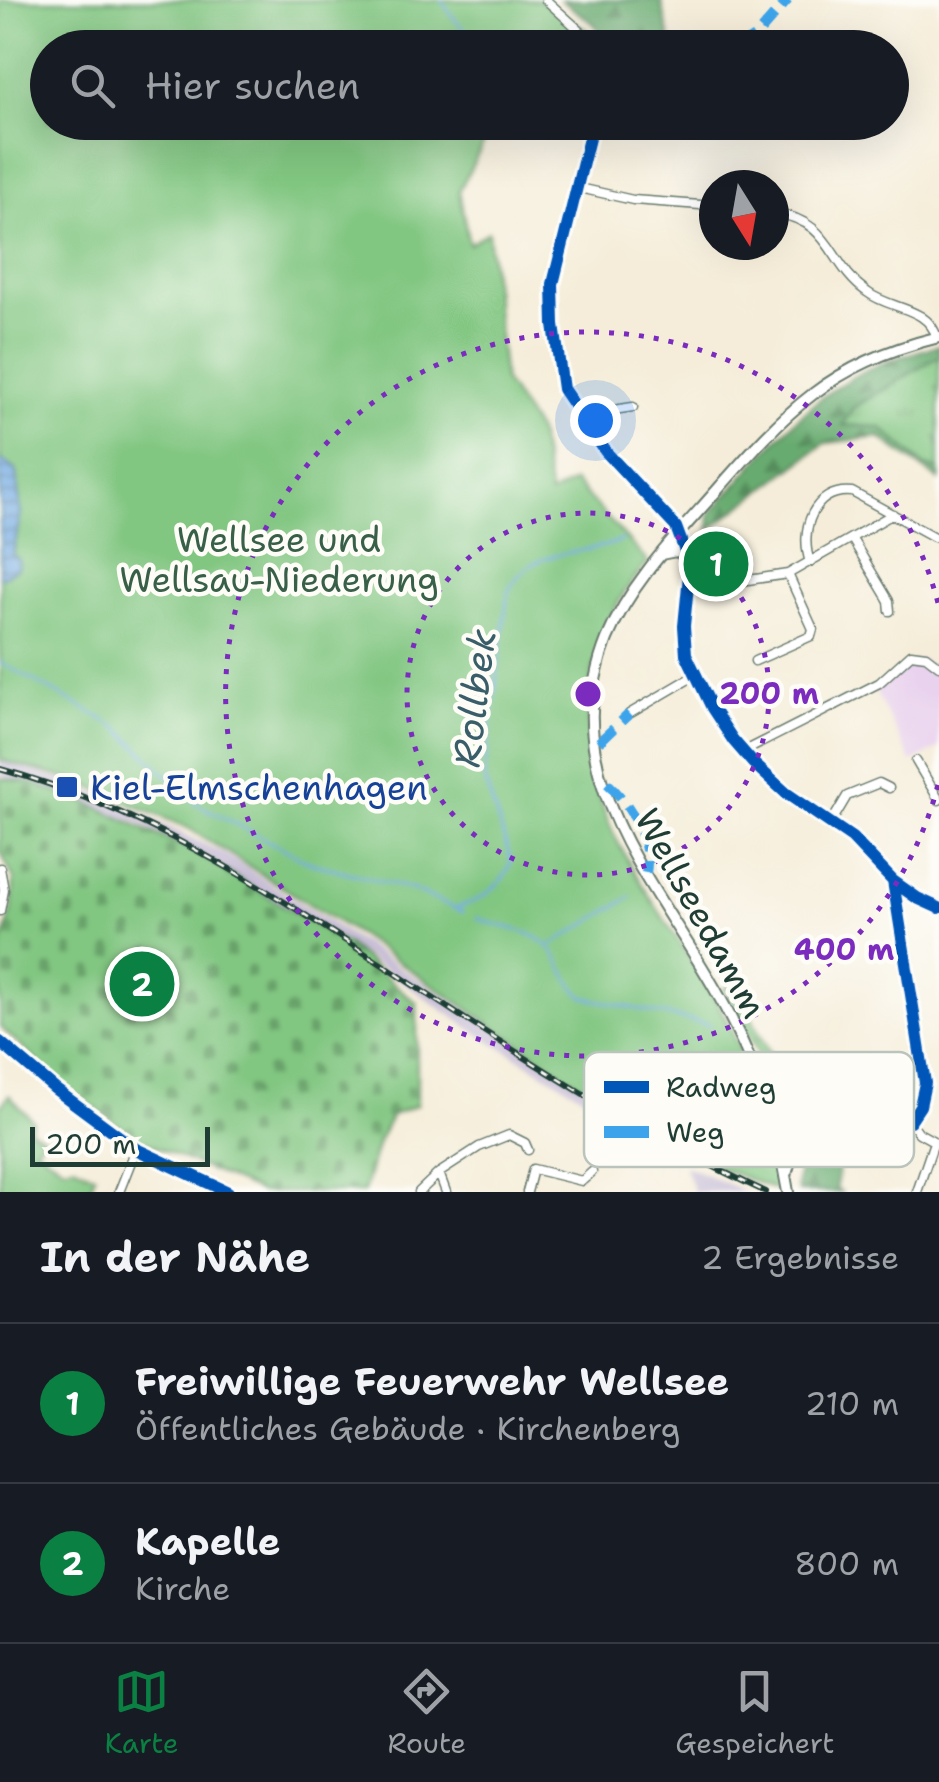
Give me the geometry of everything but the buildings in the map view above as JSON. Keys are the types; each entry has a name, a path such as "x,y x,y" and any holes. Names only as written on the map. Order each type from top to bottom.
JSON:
{"main road":[{"name":"Wellseedamm","path":"746,1052 728,1011 638,868 615,820 598,766 592,717 599,664 621,609 660,555 765,438 814,392 869,358 938,337"},
{"path":"660,555 676,551 688,557"}],"street":[{"path":"546,0 579,30"},
{"path":"588,140 552,299 564,390 587,426 679,533 688,557 690,584 684,641 694,676 743,752 786,793 852,838 893,880 939,908"},
{"path":"576,187 633,200 699,205"},
{"path":"789,217 811,224 826,239 850,279 879,300 926,318 938,337"},
{"path":"587,426 613,410 634,407"},
{"path":"810,562 810,515 835,493 852,492 934,537"},
{"path":"690,584 788,574 892,514"},
{"path":"852,539 889,601 890,611"},
{"path":"755,661 812,636 813,629 788,574"},
{"path":"743,752 879,684 911,654 926,656 939,666"},
{"path":"628,714 694,676"},
{"path":"916,762 939,800"},
{"path":"831,823 848,796 879,784 889,788"},
{"path":"0,868 4,890 0,912"},
{"path":"893,880 925,1083 914,1115"},
{"path":"0,1042 136,1149 228,1192"},
{"path":"914,1126 937,1142 917,1192"},
{"path":"419,1192 479,1147 509,1135 525,1143 528,1150"},
{"path":"119,1192 136,1149"},
{"path":"527,1192 533,1169 582,1181 592,1172"},
{"path":"439,1174 446,1192"}],"shaded area":[{"path":"914,660 923,660 939,673 939,748 912,762 875,691"},
{"path":"0,761 62,780 225,854 584,1086 584,1097 194,851 136,822 0,775"},
{"path":"685,1167 746,1192 694,1192"}],"green space":[{"name":"Wellsee und Wellsau-Niederung","path":"0,0 539,0 586,29 30,30 30,140 485,140 459,191 469,244 488,232 504,381 538,432 550,495 574,482 648,562 621,598 597,654 589,715 594,777 625,856 718,1004 741,1052 584,1052 584,1086 359,935 188,828 79,782 0,760"},
{"path":"561,0 661,0 668,30 598,30"},
{"path":"939,345 939,356 853,408 843,425 880,427 925,466 939,470 939,480 879,437 825,443 709,530 710,513 812,406 862,372"},
{"path":"939,356 939,470 925,466 880,427 842,426 853,408"},
{"path":"0,778 31,783 86,802 193,851 348,945 417,1003 417,1105 392,1115 378,1142 364,1192 260,1192 138,1139 60,1083 0,1027 0,952 12,910 14,880 0,851"},
{"path":"729,986 751,1017 769,1052 757,1052 724,988"},
{"path":"9,1095 33,1121 29,1129 44,1137 36,1149 64,1167 74,1165 95,1175 89,1192 0,1192 0,1107"},
{"name":"Wellsee und Wellsau-Niederung","path":"719,1167 776,1167 781,1192"},
{"path":"800,1167 838,1167 836,1188 841,1192 798,1192"}],"water":[{"path":"0,459 16,470 21,513 13,555 19,560 18,568 0,578"}],"waterway":[{"path":"441,0 465,30"},
{"name":"Rollbek","path":"457,907 490,891 504,877 511,860 484,778 508,592 529,566 543,559 622,540"},
{"path":"0,662 117,727 197,804 311,863 411,889 463,912"},
{"path":"551,945 631,897"},
{"path":"477,918 543,942 583,997 710,1025"}],"railway":[{"path":"0,769 106,806 205,855 301,912 584,1095"},
{"path":"713,1167 766,1192"}],"marked path":[{"path":"761,30 788,0"},
{"path":"599,742 629,714"},
{"path":"607,783 637,823 646,848 646,873"}],"cycle path":[{"path":"589,140 553,284 563,389 606,452 676,527 690,565 684,626 686,654 712,708 733,740 786,793 852,838 893,881 939,908"},
{"path":"893,881 925,1083 914,1115"},
{"path":"0,1042 136,1149 228,1192"}],"place":[{"name":"Freiwillige Feuerwehr Wellsee","path":"716,564"},
{"name":"Kiel-Elmschenhagen","path":"67,787"},
{"name":"Kapelle","path":"142,984"}]}
